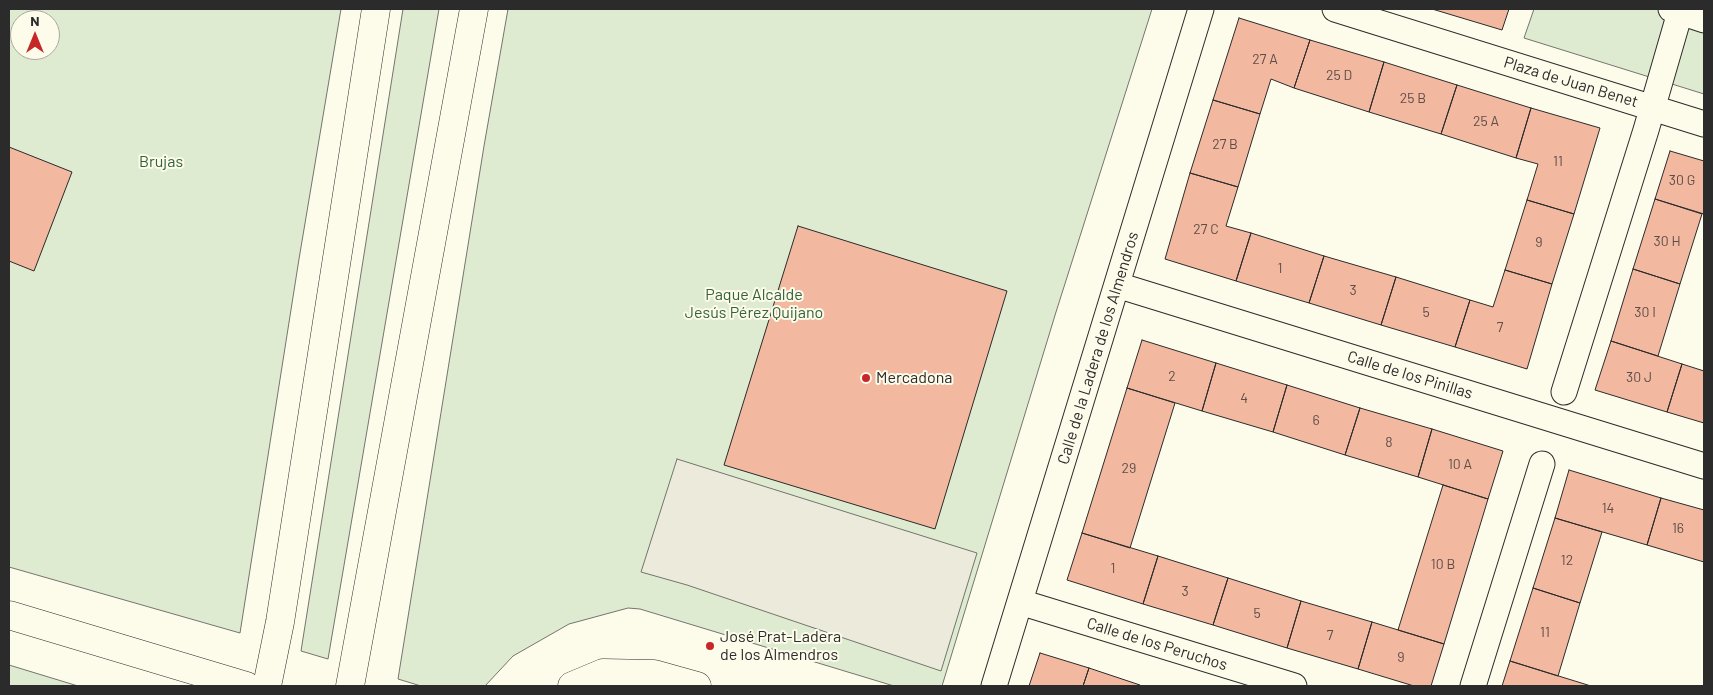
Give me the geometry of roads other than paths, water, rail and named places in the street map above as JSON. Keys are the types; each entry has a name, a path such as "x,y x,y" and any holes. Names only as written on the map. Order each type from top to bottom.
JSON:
{"main road":[{"path":"267,686 280,622 376,9"},
{"path":"350,686 474,9"},
{"path":"9,615 246,686"},
{"path":"572,686 603,673 611,673 654,674 697,686"}],"street":[{"name":"Calle de la Ladera de los Almendros","path":"994,686 1201,9"},
{"name":"Plaza de Juan Benet","path":"1335,9 1704,124"},
{"name":"Plaza de Juan Benet","path":"1652,108 1677,10 1704,20"},
{"path":"1564,392 1652,108"},
{"name":"Calle de los Pinillas","path":"1117,285 1704,466"},
{"path":"1473,686 1542,464"},
{"name":"Calle de los Peruchos","path":"1020,602 1294,686"}],"place":[{"name":"Mercadona","path":"866,378"},
{"name":"José Prat-Ladera de los Almendros","path":"710,646"}],"park label":[{"name":"Brujas","path":"161,162"},
{"name":"Paque Alcalde Jesús Pérez Quijano","path":"754,304"}]}
